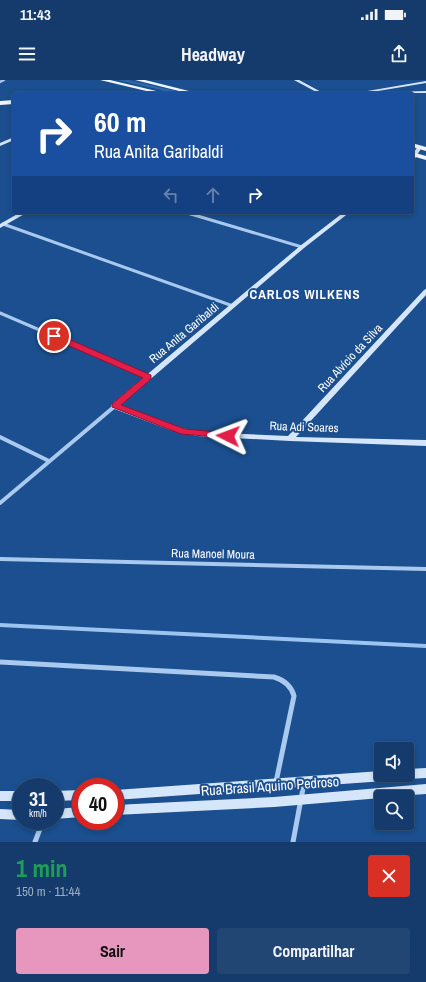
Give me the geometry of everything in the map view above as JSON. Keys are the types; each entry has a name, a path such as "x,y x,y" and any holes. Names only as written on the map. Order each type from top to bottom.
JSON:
{"main road":[{"path":"103,80 157,92"},
{"path":"138,80 189,92"},
{"path":"0,103 12,102"},
{"path":"0,109 12,109"},
{"path":"414,156 426,158"}],"street":[{"path":"0,82 4,80"},
{"path":"296,80 319,92"},
{"path":"404,80 411,84"},
{"path":"364,92 426,82"},
{"path":"414,93 426,92"},
{"path":"0,144 12,139"},
{"path":"414,155 423,148"},
{"path":"2,225 21,214"},
{"path":"191,214 302,247"},
{"name":"Rua Anita Garibaldi","path":"0,503 302,247 344,214"},
{"path":"2,225 232,306"},
{"name":"Rua Alvício da Silva","path":"290,439 426,291"},
{"path":"0,313 148,377"},
{"name":"Rua Adi Soares","path":"115,406 184,432 290,439 426,443"},
{"path":"0,437 49,461"},
{"name":"Rua Manoel Moura","path":"0,559 426,569"},
{"path":"0,662 274,677 283,680 291,687 294,696 276,784"},
{"path":"414,774 426,773"},
{"name":"Rua Brasil Aquino Pedroso","path":"124,794 374,777"},
{"path":"293,842 304,782"},
{"name":"Rua Brasil Aquino Pedroso","path":"124,810 301,800 426,789"},
{"path":"0,796 12,796"},
{"path":"0,814 12,814"},
{"path":"35,842 40,830"}],"shaded area":[{"path":"118,80 128,80 180,92 169,92"}],"waterway":[{"path":"0,625 426,646"}],"district":[{"name":"CARLOS WILKENS","path":"305,294"}],"route":[{"path":"54,336 148,377 115,406 184,432 228,436"}]}
